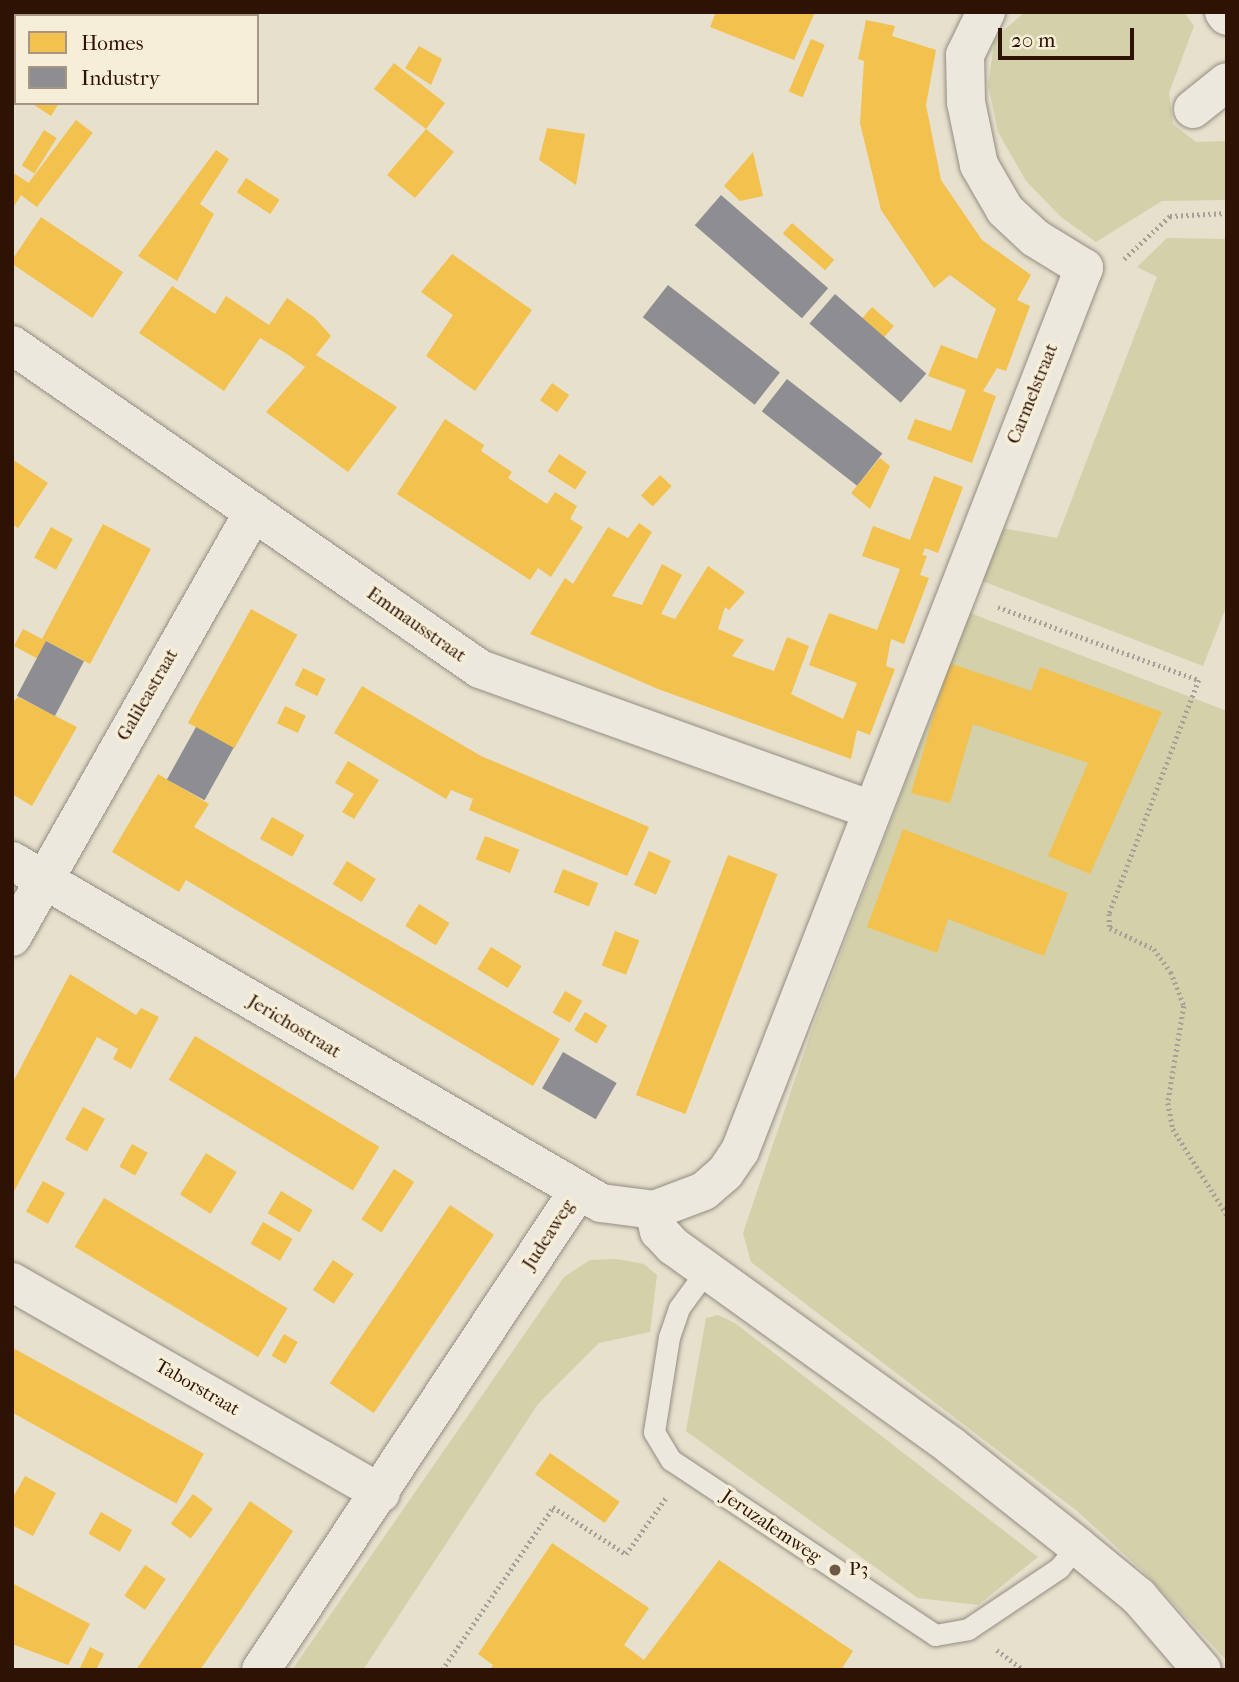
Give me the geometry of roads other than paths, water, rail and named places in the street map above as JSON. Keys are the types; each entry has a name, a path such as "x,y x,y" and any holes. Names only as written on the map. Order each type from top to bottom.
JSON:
{"street":[{"name":"Carmelstraat","path":"869,809 1084,268 1035,238 1005,210 979,165 966,102 965,55 979,14"},
{"path":"1193,109 1227,82"},
{"name":"Emmausstraat","path":"12,345 480,669 869,809"},
{"name":"Galileastraat","path":"12,937 27,870 253,512"},
{"name":"Judeaweg","path":"261,1670 381,1493 578,1191 601,1203 654,1210 704,1191 740,1151 869,809"},
{"name":"Jerichostraat","path":"27,870 578,1191"},
{"path":"654,1210 659,1231 706,1271 951,1446 1139,1597 1202,1670"},
{"name":"Taborstraat","path":"12,1282 381,1493"}],"lane":[{"name":"Jeruzalemweg","path":"706,1271 679,1308 655,1422 663,1452 686,1470 935,1635 968,1629 1059,1568 1077,1546"}],"place":[{"name":"P3","path":"835,1570"}]}
